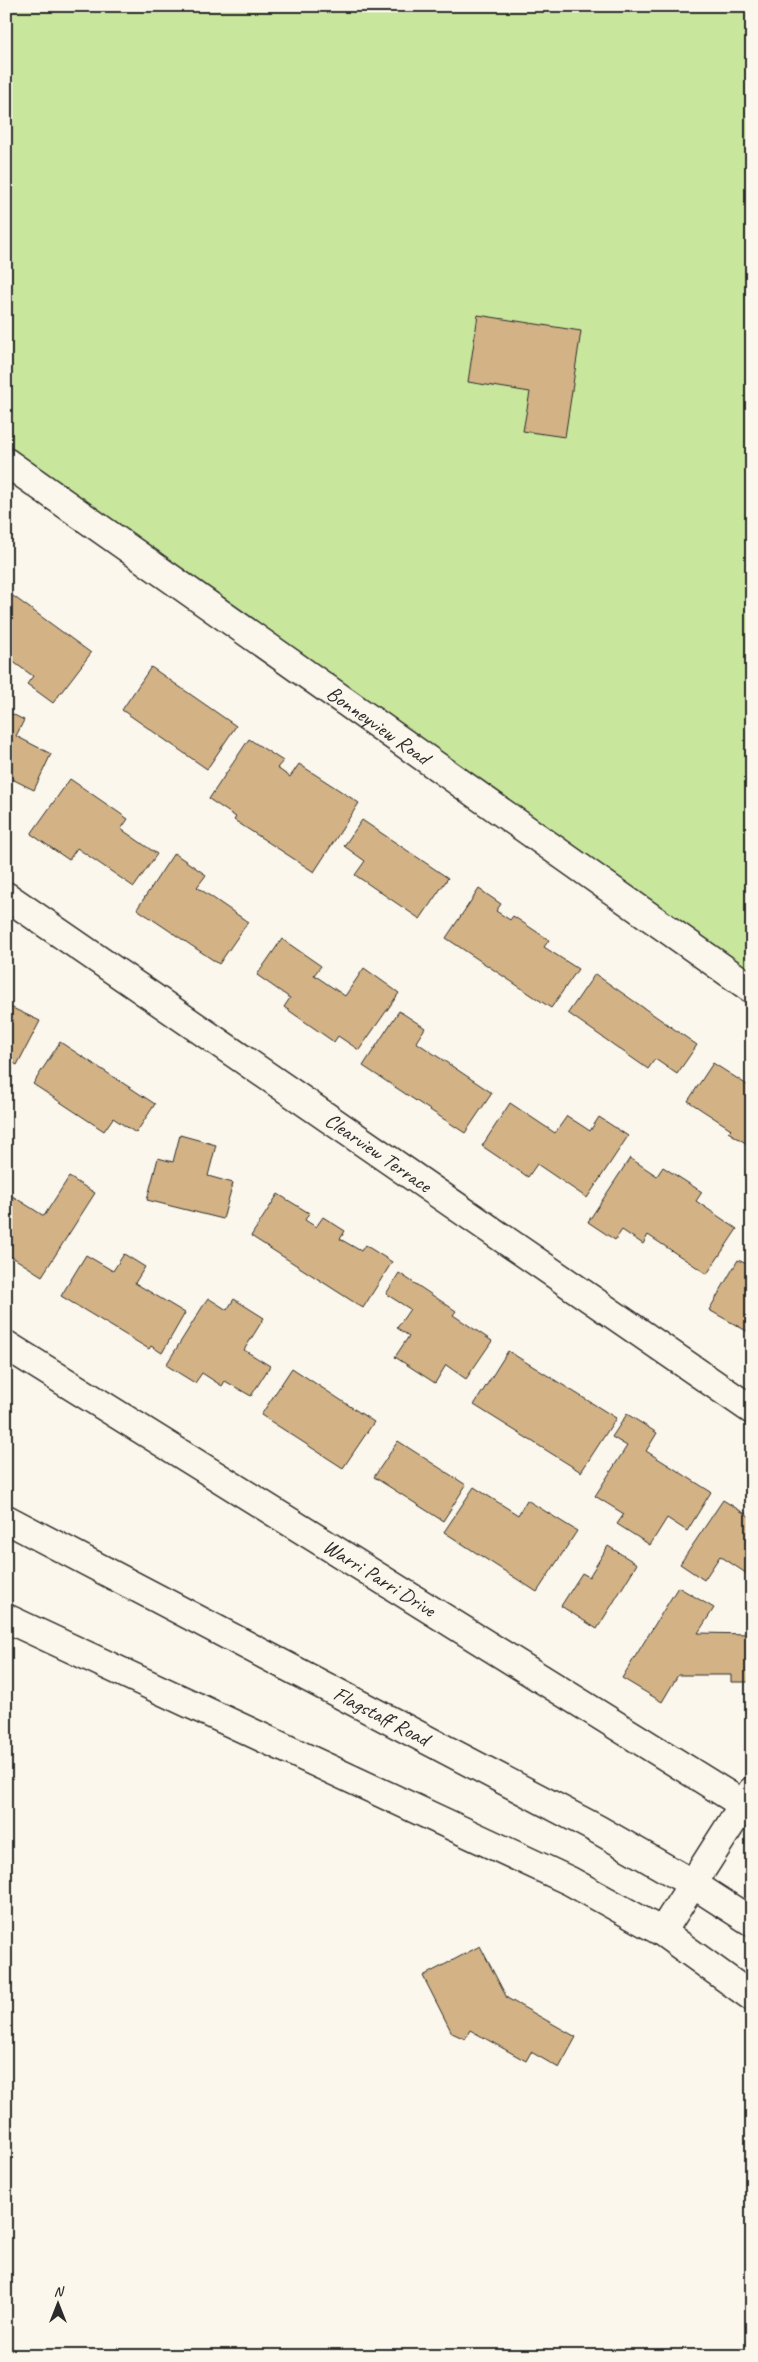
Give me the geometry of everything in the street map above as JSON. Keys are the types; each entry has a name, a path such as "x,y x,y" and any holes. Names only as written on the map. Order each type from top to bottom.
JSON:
{"street":[{"name":"Bonneyview Road","path":"6,462 752,989"},
{"name":"Clearview Terrace","path":"6,896 752,1410"},
{"name":"Warri Parri Drive","path":"6,1345 749,1802"},
{"name":"Flagstaff Road","path":"6,1519 597,1829 693,1884 752,1922"},
{"path":"6,1618 570,1881 662,1932 752,1996"},
{"path":"662,1932 749,1802"}],"green space":[{"path":"6,6 752,6 752,989 6,462"}],"building":[{"path":"478,315 581,331 565,437 523,431 530,392 468,382"},
{"path":"13,596 91,653 53,703 27,684 33,676 9,659 6,663 6,605"},
{"path":"151,667 236,726 207,769 122,710"},
{"path":"6,711 24,720 16,736 51,754 34,790 12,779 6,787"},
{"path":"249,739 283,761 277,768 290,777 299,764 359,803 314,872 234,820 236,817 209,799"},
{"path":"70,779 128,819 121,829 157,854 134,887 77,848 69,860 31,834"},
{"path":"362,820 448,878 420,919 355,875 365,861 344,846"},
{"path":"174,853 206,875 197,887 248,922 219,964 137,909"},
{"path":"479,889 501,904 496,911 510,920 513,916 549,940 544,947 578,969 551,1008 446,938"},
{"path":"282,939 321,966 314,975 345,996 364,968 399,993 359,1050 338,1036 334,1042 284,1007 290,998 257,975"},
{"path":"595,974 697,1045 677,1074 655,1059 648,1069 568,1013"},
{"path":"6,1005 40,1021 17,1065 6,1059"},
{"path":"399,1011 425,1028 416,1042 492,1093 465,1133 363,1066"},
{"path":"60,1042 155,1104 136,1133 113,1118 104,1131 33,1084"},
{"path":"713,1063 752,1088 752,1147 728,1132 731,1129 688,1101"},
{"path":"510,1103 555,1133 567,1116 590,1131 599,1117 628,1136 587,1198 537,1164 528,1177 482,1146"},
{"path":"180,1135 216,1145 208,1176 233,1183 223,1219 147,1200 158,1158 173,1162"},
{"path":"630,1158 657,1176 663,1167 702,1192 696,1201 737,1229 707,1274 648,1235 643,1244 622,1230 615,1240 588,1222"},
{"path":"69,1177 95,1193 42,1276 6,1253 6,1192 44,1216"},
{"path":"278,1194 309,1213 305,1220 316,1227 323,1217 345,1231 340,1239 361,1251 365,1245 392,1262 363,1308 251,1236"},
{"path":"124,1254 145,1267 135,1283 185,1313 162,1353 151,1346 149,1349 61,1296 86,1255 113,1271"},
{"path":"738,1260 749,1265 752,1260 752,1334 709,1310"},
{"path":"399,1273 456,1311 453,1315 492,1341 466,1379 446,1365 435,1383 395,1357 409,1336 397,1328 410,1309 386,1294"},
{"path":"208,1298 227,1310 234,1299 264,1318 244,1350 270,1366 251,1396 225,1381 222,1386 202,1373 195,1383 166,1365"},
{"path":"508,1351 616,1418 581,1472 474,1405"},
{"path":"292,1368 374,1422 343,1468 261,1415"},
{"path":"627,1414 657,1433 646,1451 711,1492 687,1531 667,1518 650,1545 617,1524 624,1514 595,1496 627,1446 612,1437"},
{"path":"398,1441 466,1485 443,1521 374,1477"},
{"path":"474,1487 518,1515 527,1500 577,1531 537,1592 444,1532"},
{"path":"723,1500 752,1518 752,1577 720,1556 704,1580 680,1564"},
{"path":"608,1546 637,1564 597,1629 561,1606 582,1573 589,1577"},
{"path":"678,1587 714,1608 698,1633 752,1634 752,1682 731,1682 731,1675 678,1675 662,1702 622,1678"},
{"path":"480,1946 507,1998 576,2037 559,2068 531,2052 526,2061 470,2030 465,2039 452,2033 423,1976"}]}
